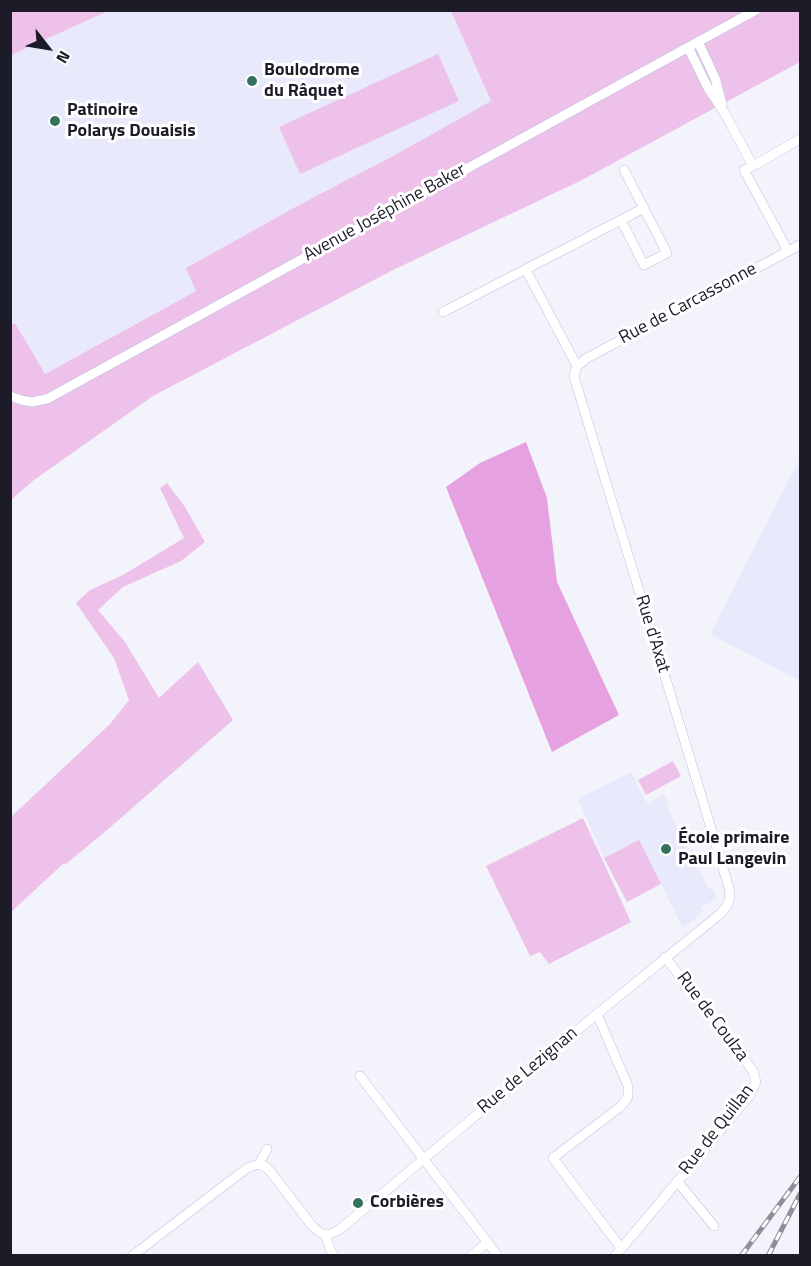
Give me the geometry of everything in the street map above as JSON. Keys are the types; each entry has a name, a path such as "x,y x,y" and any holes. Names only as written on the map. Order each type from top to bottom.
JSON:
{"street":[{"name":"Avenue Joséphine Baker","path":"10,396 32,402 47,399 756,10"},
{"path":"698,42 715,78 724,112"},
{"path":"688,47 708,88 724,112 753,166"},
{"path":"788,251 744,170 801,139"},
{"path":"621,220 644,265 667,253 624,170"},
{"path":"443,312 644,208"},
{"name":"Rue de Carcassonne","path":"577,366 586,358 801,245"},
{"path":"526,270 577,366"},
{"name":"Rue d'Axat","path":"577,366 575,380 729,888 729,902"},
{"name":"Rue de Lezignan","path":"325,1234 339,1230 665,957 720,914 729,902"},
{"name":"Rue de Coulza","path":"665,957 750,1067 756,1078"},
{"path":"597,1014 628,1086 627,1099 620,1107 553,1158 618,1252"},
{"path":"360,1076 498,1256"},
{"name":"Rue de Quillan","path":"618,1252 750,1095 755,1087 756,1078"},
{"path":"259,1164 267,1149"},
{"path":"132,1256 247,1168 259,1164 270,1171 313,1227 325,1234 334,1256"},
{"name":"Rue de Quillan","path":"677,1181 714,1226"},
{"path":"471,1256 488,1242"}],"shaded area":[{"path":"11,10 108,10 108,11 11,55"},
{"path":"108,11 451,11 491,101 187,268 196,291 44,374 15,323 11,325 10,55"},
{"path":"451,11 800,11 800,62 580,181 393,270 153,396 34,480 11,500 11,325 15,323 45,374 196,291 186,268 491,101"},
{"path":"438,54 459,101 300,174 279,127"},
{"path":"526,442 547,498 557,582 619,715 552,752 446,487 480,463"},
{"path":"800,458 800,681 710,634"},
{"path":"167,483 185,507 205,542 181,561 123,587 98,610 125,642 159,698 198,662 233,720 107,830 66,864 64,863 11,912 11,817 110,724 129,700 114,658 76,603 90,590 123,575 184,538 160,488"},
{"path":"673,761 681,776 646,795 638,780"},
{"name":"École primaire Paul Langevin","path":"631,772 647,803 664,795 669,805 667,807 709,889 712,888 718,899 701,907 703,912 683,928 639,841 604,858 578,799"},
{"path":"583,818 631,922 549,964 540,952 530,956 486,866"},
{"path":"639,840 661,884 627,902 604,858"}],"railway":[{"path":"741,1256 800,1177"},
{"path":"768,1256 800,1194"}],"place":[{"name":"Boulodrome du Râquet","path":"252,81"},
{"name":"Patinoire Polarys Douaisis","path":"55,121"},
{"name":"École primaire Paul Langevin","path":"666,849"},
{"name":"Corbières","path":"358,1203"}]}
